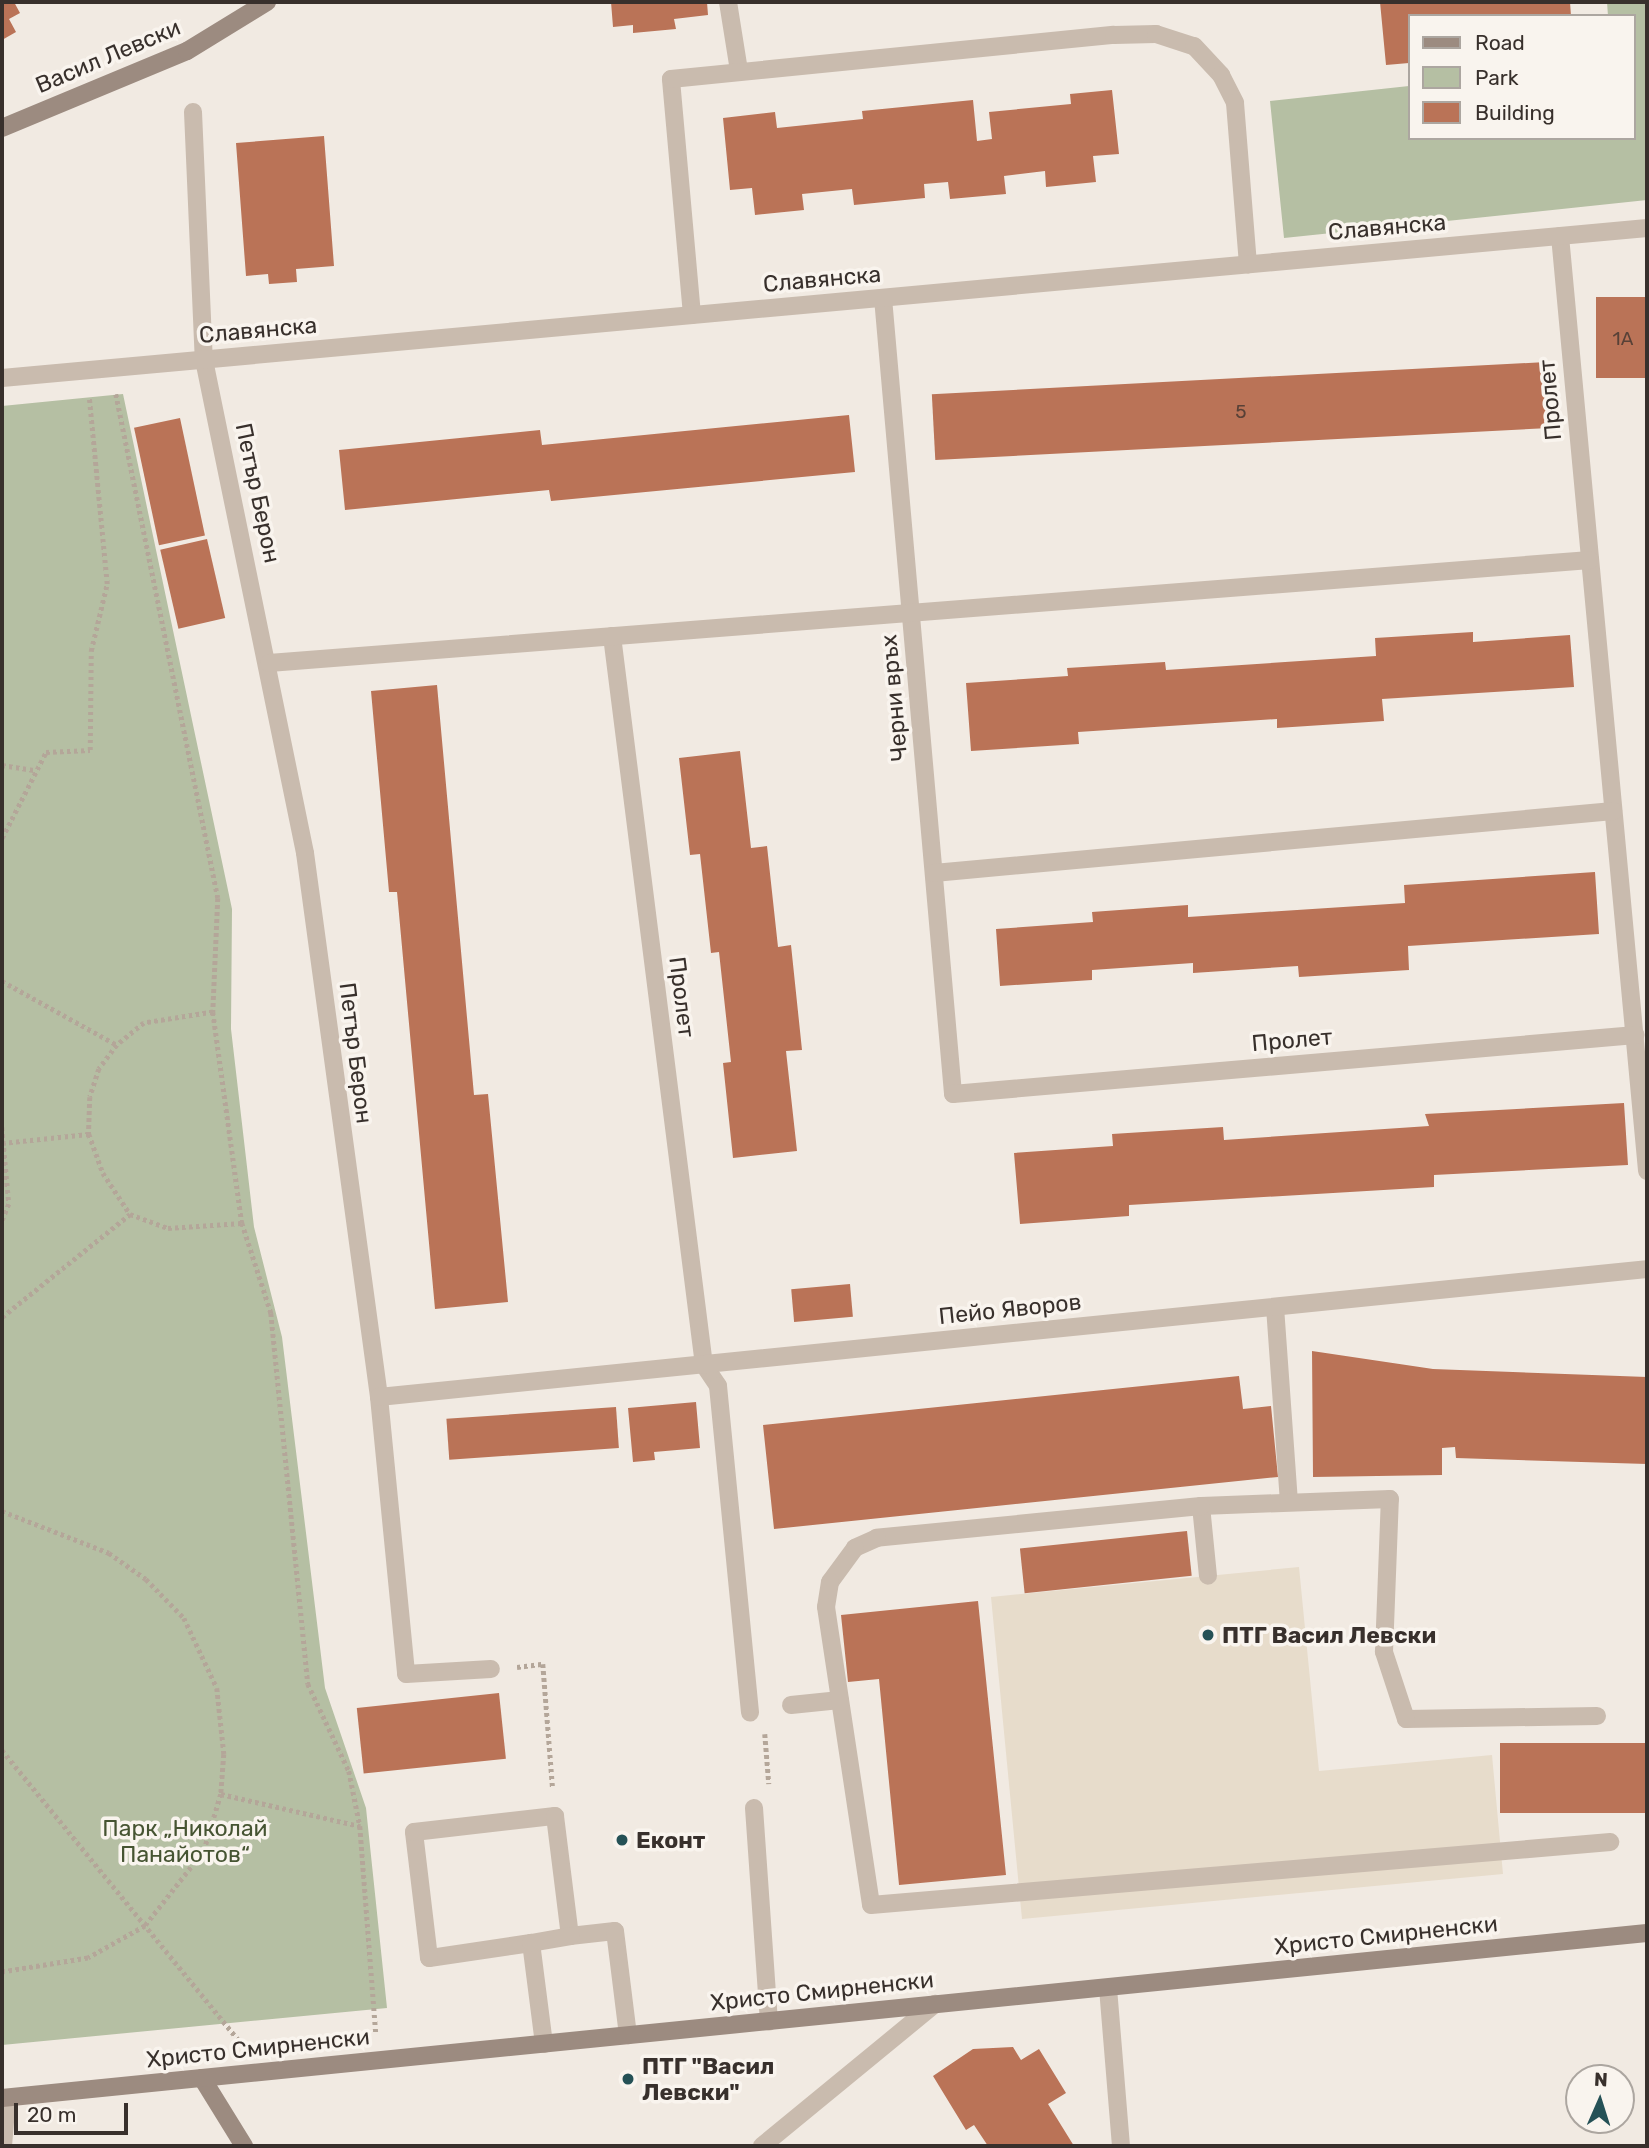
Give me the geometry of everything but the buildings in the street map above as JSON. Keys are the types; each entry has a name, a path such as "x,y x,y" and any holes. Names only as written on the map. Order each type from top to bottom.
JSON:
{"street":[{"name":"Васил Левски","path":"2,128 187,51 267,2"},
{"path":"728,2 739,71"},
{"path":"692,315 671,79 1114,35 1156,34 1194,46 1221,75 1235,103 1248,264"},
{"name":"Петър Берон","path":"193,111 204,360 269,663 305,853 379,1397 406,1674 491,1669"},
{"name":"Славянска","path":"2,379 1647,228"},
{"name":"Пролет","path":"1560,236 1647,1171"},
{"name":"Черни връх","path":"883,298 953,1094"},
{"path":"269,663 1590,560"},
{"name":"Пролет","path":"612,636 704,1365 718,1386 750,1712"},
{"path":"934,873 1613,811"},
{"name":"Пролет","path":"953,1094 1634,1035"},
{"name":"Пейо Яворов","path":"379,1397 1647,1269"},
{"path":"1275,1307 1289,1500"},
{"path":"1597,1716 1406,1719 1384,1652 1390,1499 1289,1500 1201,1506 877,1538 855,1548 830,1581 826,1607 871,1905 1610,1842"},
{"path":"1201,1506 1208,1576"},
{"path":"791,1705 840,1700"},
{"path":"754,1808 769,2021"},
{"path":"570,1936 555,1816 414,1832 429,1958 615,1931 628,2035"},
{"name":"Христо Смирненски","path":"4,2098 1647,1933"},
{"path":"531,1943 544,2044"},
{"path":"1108,1987 1121,2146"},
{"path":"762,2146 934,2004"},
{"path":"202,2078 244,2146"},
{"path":"3,2146 4,2098"}],"path":[{"path":"111,368 218,898 213,1012 243,1223 271,1313 308,1684 349,1771 360,1826 379,2060"},
{"path":"2,838 34,770 46,752 90,750 91,651 107,584 86,371"},
{"path":"2,765 34,770"},
{"path":"2,981 117,1045"},
{"path":"213,1012 144,1023 117,1045 99,1069 90,1097 89,1133 103,1173 130,1214 168,1228 243,1223"},
{"path":"2,1127 9,1204 2,1221"},
{"path":"4,1143 89,1133"},
{"path":"2,1317 130,1214"},
{"path":"2,1511 109,1553 146,1579 184,1618 217,1688 221,1794 204,1850 145,1926 88,1958 2,1972"},
{"path":"491,1669 543,1664 555,1816"},
{"path":"765,1729 769,1788"},
{"path":"2,1750 247,2050"},
{"path":"221,1794 360,1826"}],"green space":[{"path":"1607,2 1647,2 1647,200 1284,238 1270,101 1408,86 1408,140 1635,140 1635,14 1608,14"},
{"name":"Парк „Николай Панайотов“","path":"123,394 232,909 231,1029 254,1227 282,1337 325,1688 366,1808 387,2008 2,2045 2,406"}],"shaded area":[{"path":"1299,1567 1319,1771 1492,1755 1503,1874 1022,1919 991,1597"}],"place":[{"name":"ПТГ Васил Левски","path":"1208,1635"},
{"name":"Еконт","path":"622,1840"},
{"name":"ПТГ \"Васил Левски\"","path":"628,2079"}]}
